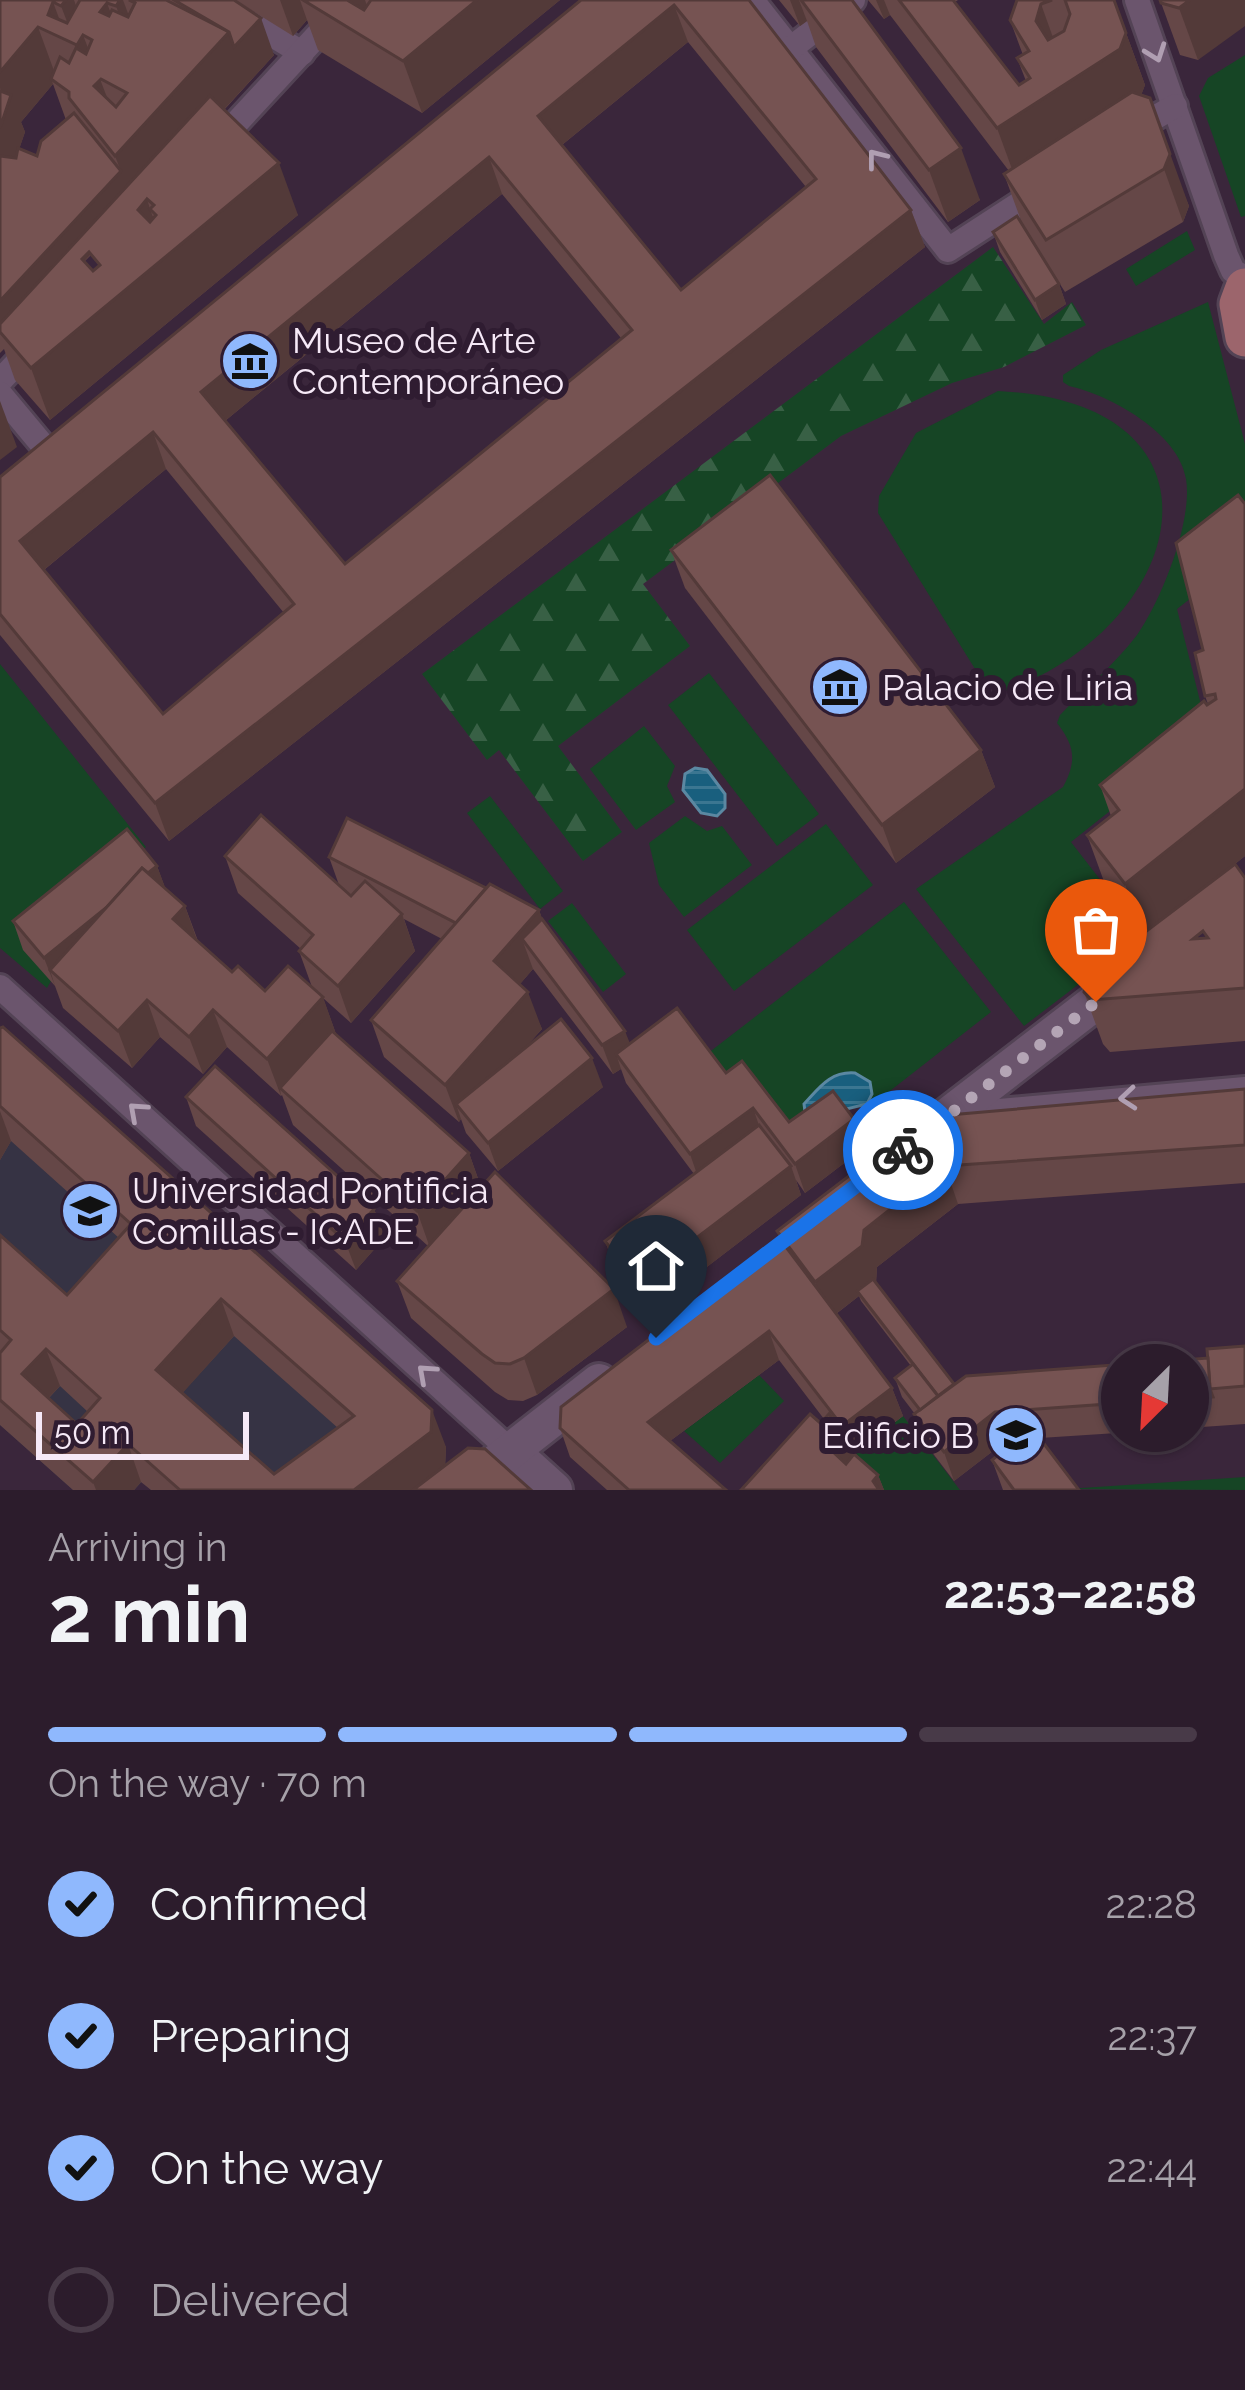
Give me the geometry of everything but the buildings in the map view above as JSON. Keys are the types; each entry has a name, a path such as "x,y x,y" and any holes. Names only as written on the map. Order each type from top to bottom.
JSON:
{"main road":[{"path":"1245,288 1239,304 1245,338"}],"street":[{"path":"214,0 302,53"},
{"path":"205,158 350,0"},
{"path":"752,0 948,250 1065,175"},
{"path":"790,49 853,0"},
{"path":"1137,0 1226,255 1233,271 1245,278"},
{"path":"1104,149 1175,106"},
{"path":"0,381 47,330"},
{"path":"0,394 49,455"},
{"path":"890,1160 1152,959"},
{"path":"2,996 554,1490"},
{"path":"947,1116 1245,1089"},
{"path":"461,1490 624,1363"}],"shaded area":[{"name":"Universidad Pontificia Comillas - ICADE","path":"16,1065 446,1447 445,1469 151,1490 142,1482 134,1490 73,1490 0,1425 0,1066"}],"green space":[{"path":"1245,55 1245,216 1241,217 1199,96 1208,78"},
{"path":"1187,231 1195,250 1136,286 1126,269"},
{"path":"993,247 1044,324 1072,302 1086,325 1004,367 952,383 841,436 643,584 690,646 558,746 622,832 583,861 499,750 487,760 422,674"},
{"path":"1208,302 1245,444 1245,556 1177,609 1208,733 1071,842 1143,935 1024,1026 916,889 1063,787 1072,754 1057,723 1060,715 1137,635 1165,582 1180,538 1186,479 1171,446 1122,407 1069,386 1063,375 1101,350"},
{"path":"998,391 1077,405 1129,434 1156,475 1162,523 1146,573 1113,621 1063,662 999,693 985,685 878,513 879,496 916,433"},
{"path":"0,664 146,847 27,943 51,981 47,988 0,948"},
{"path":"709,673 819,814 777,846 668,705"},
{"path":"644,726 675,766 667,786 675,802 636,830 590,769"},
{"path":"490,796 563,891 540,909 467,813"},
{"path":"685,816 707,831 722,826 752,865 684,917 659,885 649,843"},
{"path":"826,824 873,885 734,991 687,930"},
{"path":"904,902 991,1012 872,1105 867,1104 870,1100 818,1092 803,1109 806,1119 800,1150 736,1102 703,1057"},
{"path":"572,903 626,974 603,992 548,921"},
{"path":"759,1375 784,1401 720,1463 684,1431"},
{"path":"903,1416 960,1490 853,1490 838,1477 852,1455"},
{"path":"1245,1477 1245,1490 1067,1489"}],"water":[{"path":"695,768 707,770 725,794 725,808 717,816 701,813 683,790 685,774"},
{"path":"855,1073 870,1082 872,1094 867,1104 806,1119 804,1104 820,1087 839,1075"}],"way so far":[{"path":"903,1150 1096,1002"}],"place":[{"name":"Museo de Arte Contemporáneo","path":"250,361"},
{"name":"Palacio de Liria","path":"840,687"},
{"name":"Universidad Pontificia Comillas - ICADE","path":"90,1211"},
{"name":"Edificio B","path":"1016,1435"}],"route":[{"path":"656,1338 903,1150"}]}
